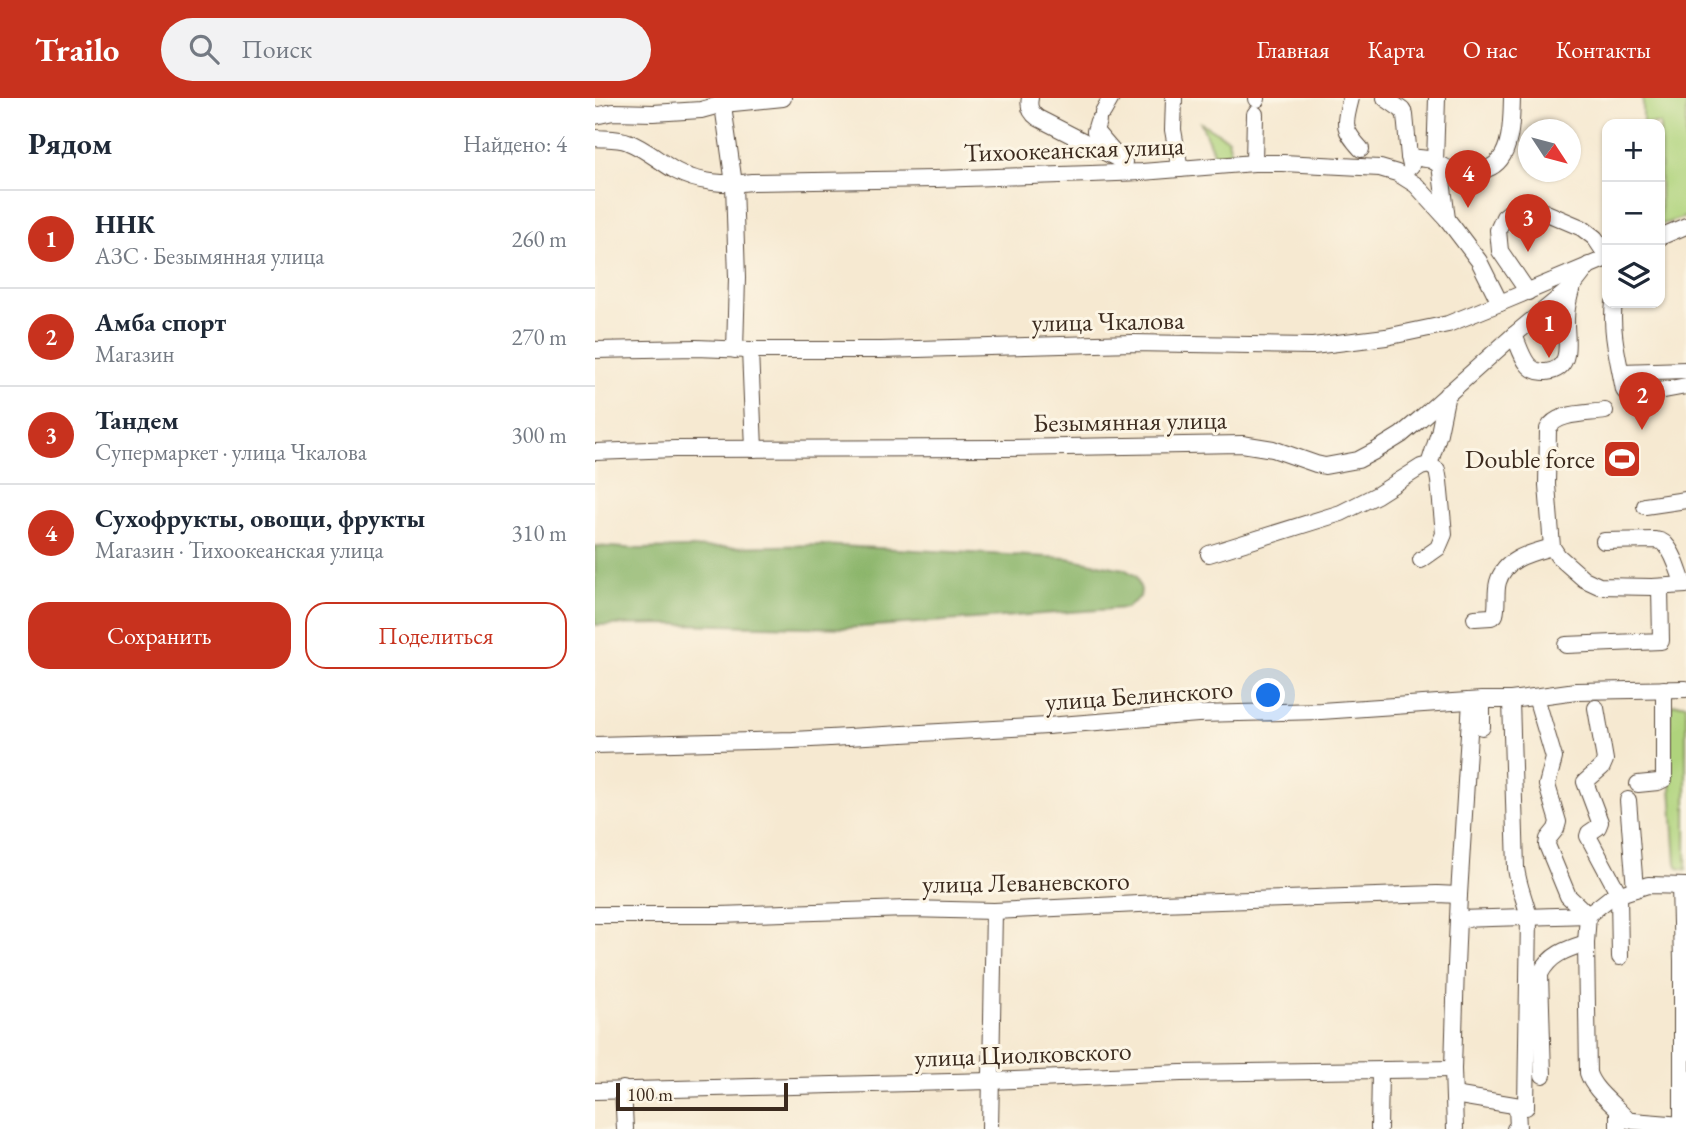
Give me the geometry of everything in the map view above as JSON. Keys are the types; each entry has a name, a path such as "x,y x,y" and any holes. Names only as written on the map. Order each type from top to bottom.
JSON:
{"street":[{"path":"595,116 613,112 701,110 722,101 783,98"},
{"path":"1030,98 1030,108 1038,118 1142,172"},
{"path":"1174,98 1173,130 1180,169"},
{"path":"1351,98 1345,120 1347,131 1361,149"},
{"path":"1385,98 1405,115 1409,157 1416,185"},
{"path":"1437,98 1438,164 1447,219"},
{"path":"1409,157 1425,159 1452,170 1487,170 1497,163 1505,152 1511,126 1512,98"},
{"path":"722,101 734,184 737,278 754,449"},
{"path":"1254,163 1256,104"},
{"path":"1104,110 1095,128 1123,162"},
{"name":"Тихоокеанская улица","path":"595,138 625,140 689,177 734,184 1142,172 1254,163 1380,167 1397,173 1416,185 1447,219 1479,261 1500,303"},
{"path":"1528,292 1500,251 1498,230 1509,213 1529,206 1535,208 1590,233 1602,250"},
{"path":"1665,235 1686,226"},
{"name":"улица Чкалова","path":"595,350 881,350 1132,343 1313,346 1385,337 1448,324 1602,259"},
{"name":"Безымянная улица","path":"595,452 1242,444 1273,449 1325,466 1358,460 1401,435 1572,286 1589,265"},
{"path":"1514,335 1528,367 1537,372 1557,369 1568,353 1565,322 1572,286"},
{"path":"1614,308 1614,328 1624,390 1627,394 1632,396 1686,386"},
{"path":"1621,372 1686,370"},
{"path":"1429,465 1447,394"},
{"path":"1604,541 1662,542 1672,556 1685,585 1599,586 1584,579 1558,556 1552,547 1547,485 1548,429 1551,423 1560,417 1605,411"},
{"path":"1209,554 1341,513 1429,465 1437,470 1444,534 1438,548 1421,560"},
{"path":"1645,506 1686,500"},
{"path":"1475,618 1495,615 1498,584 1508,566 1520,556 1552,547"},
{"path":"1566,645 1661,641 1660,587"},
{"path":"1638,783 1664,779 1664,689"},
{"name":"улица Белинского","path":"595,745 793,740 1047,726 1198,714 1321,711 1511,700 1576,691 1686,689"},
{"path":"1536,697 1554,758 1547,785 1558,822 1547,845 1568,896 1588,915"},
{"path":"1454,1095 1526,1107 1529,917 1516,868 1511,700"},
{"path":"1477,701 1482,727"},
{"path":"1455,1129 1453,1069 1459,895 1477,701"},
{"path":"1595,708 1605,760 1602,768 1585,782 1600,822 1588,836 1627,891"},
{"path":"1621,957 1627,891 1628,800"},
{"path":"1458,919 1588,915 1611,897 1627,891 1649,885 1683,886 1682,961 1674,990 1679,1126 1628,1120 1591,1081 1588,1073 1588,915"},
{"name":"улица Леваневского","path":"595,915 719,915 907,909 994,911 1160,903 1459,895"},
{"path":"991,1129 994,911"},
{"path":"1543,1075 1540,974 1554,956 1586,943"},
{"name":"улица Циолковского","path":"595,1091 990,1082 1181,1073 1453,1069"},
{"path":"1380,1071 1380,1129"},
{"path":"623,1089 625,1129"},
{"path":"1517,1107 1517,1129 1535,1129"},
{"path":"1618,1110 1618,1129"}],"green space":[{"path":"1643,98 1686,98 1686,217 1665,223 1665,119 1643,119"},
{"path":"1201,123 1228,139 1232,157 1217,162"},
{"path":"820,545 1067,558 1124,569 1136,576 1141,590 1140,597 1126,608 847,628 595,625 595,546 640,549"},
{"path":"1674,704 1686,704 1686,870 1678,868 1676,863 1670,771 1670,707"}],"place":[{"name":"Сухофрукты, овощи, фрукты","path":"1468,208"},
{"name":"Тандем","path":"1528,252"},
{"name":"ННК","path":"1549,358"},
{"name":"Амба спорт","path":"1642,430"},
{"name":"Double force","path":"1622,459"}]}
